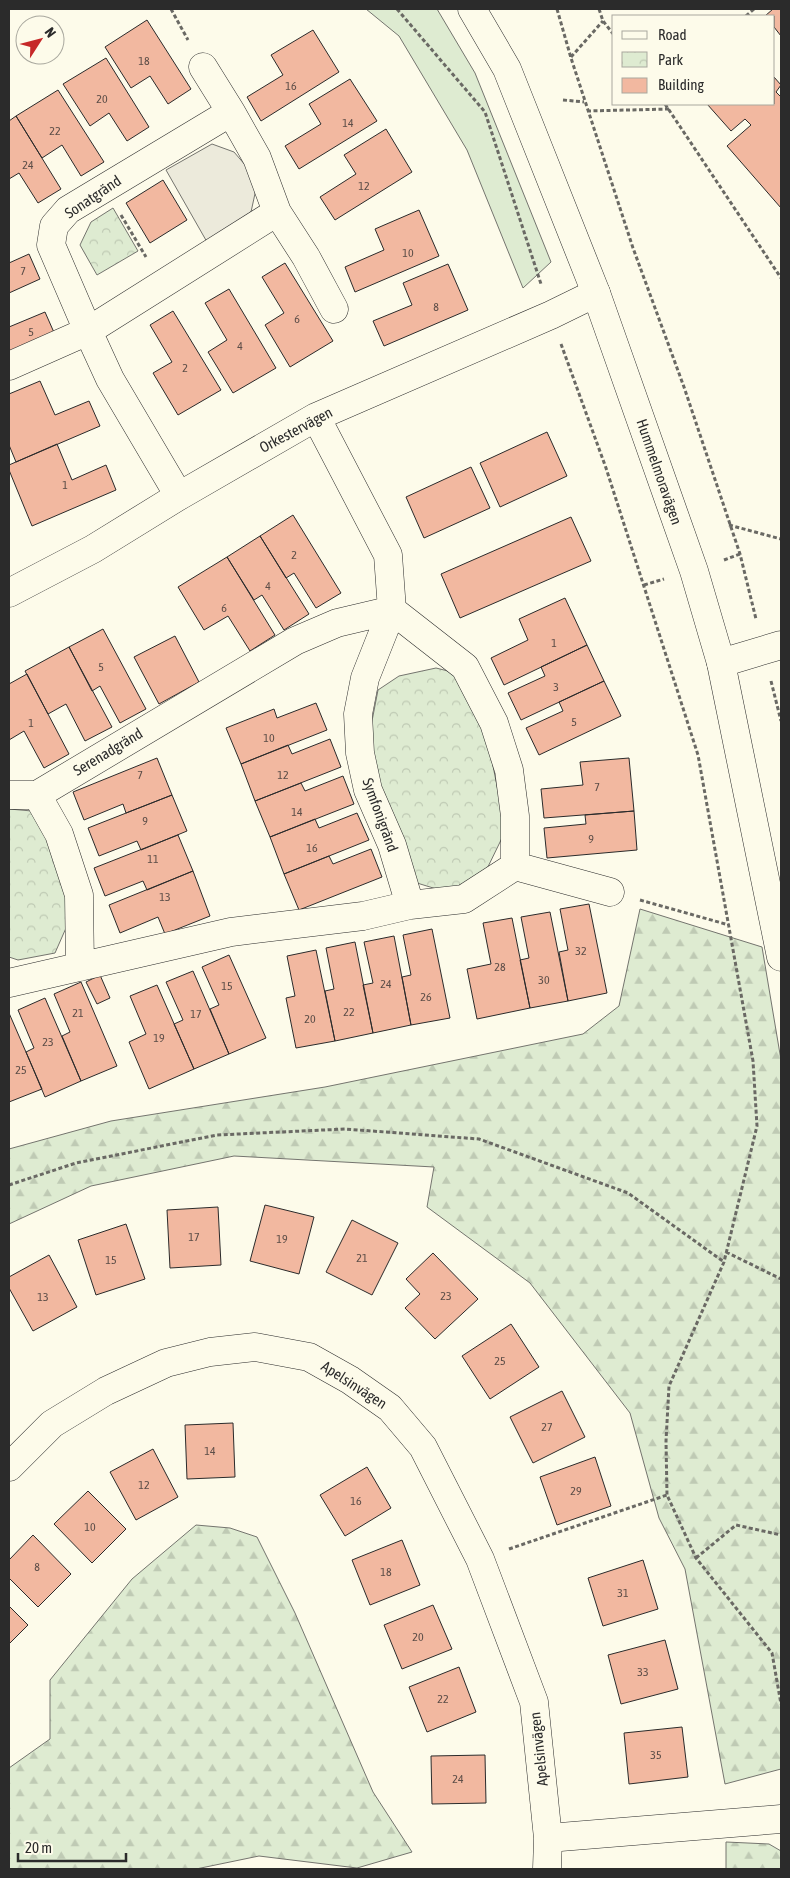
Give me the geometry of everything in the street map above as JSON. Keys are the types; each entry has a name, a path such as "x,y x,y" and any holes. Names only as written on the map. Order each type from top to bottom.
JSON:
{"street":[{"name":"Hummelmoravägen","path":"472,9 506,68 596,293 694,571 721,662 781,957"},
{"path":"203,67 257,158 277,212 306,257 334,309"},
{"name":"Sonatgränd","path":"179,496 110,379 51,244 54,226 68,210 231,112"},
{"path":"9,366 88,331 277,212"},
{"name":"Orkestervägen","path":"9,593 93,549 179,496 316,417 551,315 596,293"},
{"name":"Symfonigränd","path":"316,417 388,555 392,610 365,678 358,714 360,753 368,790 392,845 410,905"},
{"path":"392,610 465,667 494,722 509,770 515,816 515,866"},
{"name":"Serenadgränd","path":"36,795 295,641 337,623 392,610"},
{"path":"721,662 773,647"},
{"path":"9,795 36,795 59,834 79,895 80,967"},
{"path":"9,983 232,932 363,916 410,905 464,899 515,866 610,892"},
{"name":"Apelsinvägen","path":"9,1467 52,1424 106,1391 166,1363 210,1352 255,1347 309,1357 350,1380 390,1408 423,1447 480,1559 534,1702 548,1838 547,1869"},
{"path":"548,1838 781,1819"}],"path":[{"path":"397,9 485,112 551,315 606,468 698,755 753,1061 757,1126 724,1262 669,1386 666,1441 667,1495 696,1558 772,1653 781,1704"},
{"path":"557,9 570,58 633,248 684,387 729,525 773,647 781,721"},
{"path":"599,9 603,21 612,32"},
{"path":"570,58 603,21"},
{"path":"563,100 585,102"},
{"path":"666,105 781,278"},
{"path":"587,110 669,109"},
{"path":"104,187 162,283"},
{"path":"729,525 781,539"},
{"path":"610,892 729,925"},
{"path":"9,1185 76,1163 217,1135 345,1129 479,1139 628,1193 724,1262"},
{"path":"726,1252 781,1279"},
{"path":"480,1559 667,1495"},
{"path":"696,1558 736,1525 781,1535"}],"green space":[{"path":"366,9 437,9 475,73 551,262 523,288 467,150 399,36"},
{"path":"113,208 138,251 97,275 80,245 91,222"},
{"path":"436,668 456,673 476,710 491,756 502,811 502,838 483,877 443,891 417,883 372,758 372,721 378,690 399,676"},
{"path":"9,809 32,811 49,836 69,903 66,928 55,953 18,960 9,957"},
{"path":"640,909 762,947 781,1060 781,1769 725,1784 685,1569 659,1518 630,1413 530,1283 427,1207 434,1167 234,1156 91,1186 9,1224 9,1149 111,1121 325,1087 583,1034 619,1006"},
{"path":"196,1525 230,1528 257,1537 295,1613 373,1792 412,1852 357,1868 259,1856 196,1869 9,1869 9,1768 50,1739 50,1680 132,1579"},
{"path":"726,1842 769,1844 781,1851 781,1869 726,1869"}],"shaded area":[{"path":"212,144 234,152 246,166 256,189 251,212 207,242 166,170"}],"building":[{"path":"773,9 781,9 781,36 775,28 775,15 766,15"},
{"path":"147,20 191,89 168,104 150,76 131,88 105,47"},
{"path":"313,30 339,72 261,121 247,97 283,75 271,55"},
{"path":"106,58 149,127 127,141 109,113 90,126 63,84"},
{"path":"775,78 781,85 776,92 781,97 781,208 727,146 751,125 745,119 731,131 708,105 775,105"},
{"path":"350,79 377,121 299,169 285,146 321,124 309,104"},
{"path":"58,90 104,162 81,176 62,145 42,158 16,116"},
{"path":"16,116 61,189 38,203 19,173 9,179 9,121"},
{"path":"386,129 412,172 335,220 320,197 356,174 344,155"},
{"path":"163,180 187,220 150,243 126,203"},
{"path":"419,210 439,256 355,292 345,267 384,250 375,229"},
{"path":"29,254 40,279 9,293 9,263"},
{"path":"285,263 333,341 290,367 265,325 284,313 262,277"},
{"path":"448,264 468,310 384,346 373,321 412,305 403,283"},
{"path":"229,289 276,368 233,393 208,352 227,340 205,303"},
{"path":"173,311 221,390 178,415 153,373 172,362 150,325"},
{"path":"45,312 56,337 9,357 9,327"},
{"path":"40,381 55,415 89,401 100,426 16,462 9,445 9,394"},
{"path":"547,432 567,476 500,507 480,463"},
{"path":"57,444 72,480 106,465 116,490 32,526 9,470 9,465"},
{"path":"471,467 490,508 424,538 406,497"},
{"path":"293,515 341,593 316,608 294,573 286,578 260,536"},
{"path":"571,517 591,561 460,618 441,574"},
{"path":"260,536 309,614 284,630 262,595 254,600 227,557"},
{"path":"227,557 275,635 250,651 228,616 204,630 178,587"},
{"path":"565,598 587,645 504,685 491,658 528,640 519,619"},
{"path":"103,629 146,709 120,723 100,686 92,691 69,647"},
{"path":"175,636 199,682 159,704 134,657"},
{"path":"587,645 604,681 521,720 508,693 545,676 541,667"},
{"path":"69,647 112,727 85,741 66,704 48,714 25,671"},
{"path":"27,674 69,754 44,768 24,731 9,740 9,684"},
{"path":"604,681 621,716 539,755 526,728 563,711 559,702"},
{"path":"316,703 327,730 241,764 226,728 274,709 277,718"},
{"path":"330,739 341,767 255,801 241,764 288,745 292,754"},
{"path":"157,758 172,795 126,813 123,804 84,820 73,792"},
{"path":"629,758 634,811 544,818 541,789 583,785 580,762"},
{"path":"343,776 354,804 270,837 255,801 301,783 305,791"},
{"path":"172,795 187,831 141,850 137,841 99,856 88,828"},
{"path":"634,811 637,850 547,858 544,828 586,824 585,815"},
{"path":"357,813 369,840 284,874 270,837 315,819 319,828"},
{"path":"178,835 193,871 147,890 143,881 105,896 94,868"},
{"path":"371,849 382,877 299,910 284,874 329,856 333,864"},
{"path":"193,871 210,916 165,934 158,917 120,933 109,905"},
{"path":"589,904 607,993 568,1001 559,952 568,950 560,909"},
{"path":"550,912 568,1001 530,1008 520,960 529,958 521,917"},
{"path":"512,918 530,1008 477,1019 467,969 491,964 483,923"},
{"path":"432,929 450,1018 411,1025 402,977 411,975 403,935"},
{"path":"394,936 411,1025 373,1033 363,985 373,983 364,942"},
{"path":"355,942 373,1033 335,1041 325,991 334,989 326,948"},
{"path":"316,950 335,1041 296,1048 286,998 295,996 287,956"},
{"path":"229,955 266,1038 229,1054 210,1009 219,1005 202,967"},
{"path":"193,971 229,1054 194,1069 174,1024 183,1020 166,982"},
{"path":"100,975 110,998 97,1004 86,982"},
{"path":"81,982 117,1066 81,1081 62,1036 70,1032 54,994"},
{"path":"157,985 194,1069 149,1089 129,1042 146,1034 130,996"},
{"path":"45,998 81,1081 45,1097 26,1052 34,1048 18,1010"},
{"path":"9,1013 42,1089 9,1102"},
{"path":"265,1205 314,1217 299,1274 250,1261"},
{"path":"218,1207 221,1265 170,1268 167,1210"},
{"path":"352,1220 398,1243 372,1295 326,1272"},
{"path":"126,1224 145,1279 96,1295 78,1240"},
{"path":"433,1253 478,1299 435,1339 405,1308 420,1294 406,1279"},
{"path":"49,1255 77,1307 33,1331 9,1288 9,1277"},
{"path":"511,1324 539,1367 490,1399 462,1356"},
{"path":"562,1391 585,1437 533,1463 510,1417"},
{"path":"233,1423 235,1477 187,1479 185,1425"},
{"path":"153,1449 178,1497 136,1520 110,1472"},
{"path":"595,1457 611,1506 557,1525 540,1477"},
{"path":"367,1467 391,1508 345,1536 320,1495"},
{"path":"88,1491 126,1529 92,1563 54,1524"},
{"path":"33,1535 71,1574 38,1607 9,1578 9,1560"},
{"path":"402,1540 420,1585 370,1605 352,1560"},
{"path":"643,1560 658,1609 603,1626 588,1578"},
{"path":"433,1605 452,1649 402,1669 384,1625"},
{"path":"9,1606 28,1625 9,1644"},
{"path":"665,1640 678,1689 621,1704 608,1655"},
{"path":"459,1667 476,1712 427,1732 409,1687"},
{"path":"682,1727 688,1777 629,1784 624,1733"},
{"path":"485,1755 486,1803 432,1804 431,1756"}]}
